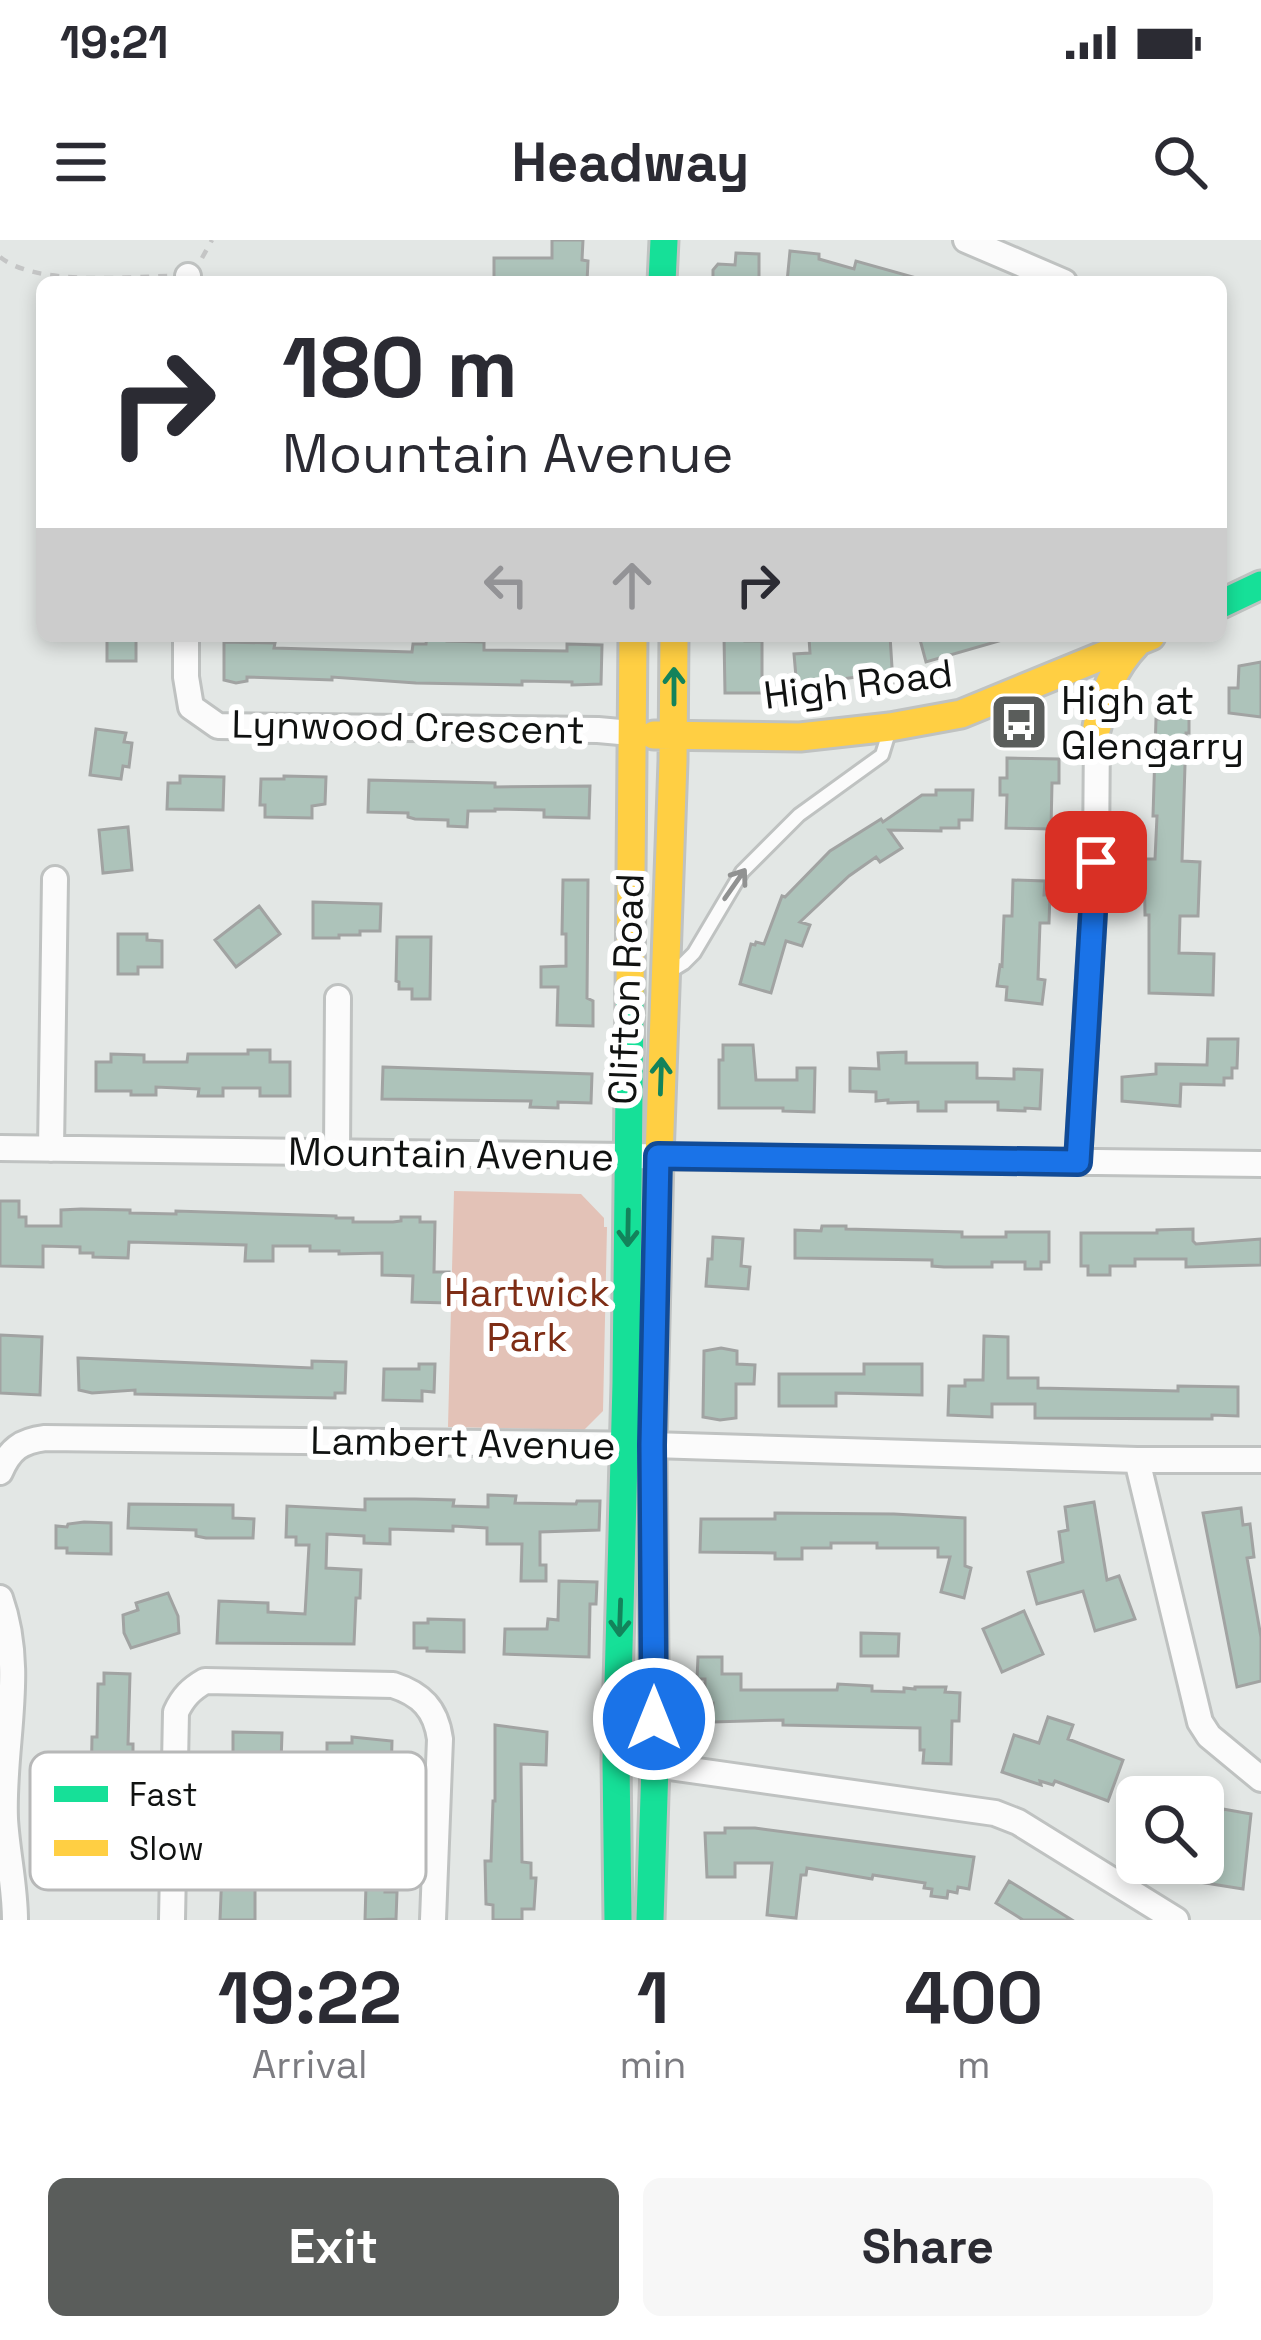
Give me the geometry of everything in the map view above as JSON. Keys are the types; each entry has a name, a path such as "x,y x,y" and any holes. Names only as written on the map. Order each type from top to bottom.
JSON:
{"main road":[{"path":"662,276 664,240"},
{"path":"1227,601 1261,585"},
{"name":"Clifton Road","path":"632,642 629,1156 655,1765 650,1920"},
{"name":"Clifton Road","path":"618,1920 616,1760 658,1156 674,642"},
{"name":"High Road","path":"631,734 800,736 890,727 961,714 1137,642"},
{"path":"1097,727 1112,673 1140,642"}],"street":[{"path":"966,240 1050,276"},
{"name":"Lynwood Crescent","path":"186,642 191,706 218,726 631,734"},
{"path":"1078,1162 1096,862 1097,727"},
{"path":"51,1149 55,879"},
{"path":"337,1153 338,998"},
{"name":"Mountain Avenue","path":"0,1148 1261,1164"},
{"name":"Lambert Avenue","path":"0,1472 24,1441 45,1438 638,1445 1261,1460"},
{"path":"1137,1460 1200,1722 1209,1736 1261,1779"},
{"path":"0,1598 14,1662 5,1819 15,1920"},
{"path":"175,1752 176,1712 183,1698 206,1681 393,1685 408,1690 426,1702 440,1739 433,1920"},
{"path":"655,1765 995,1813 1018,1822 1176,1920"},
{"path":"172,1920 173,1890"}],"lane":[{"path":"665,974 694,952 742,872 771,842 799,815 882,755 890,727"}],"path":[{"path":"0,257 14,268 63,276"}],"green space":[{"name":"Hartwick Park","path":"454,1191 581,1194 604,1218 603,1411 584,1430 448,1427"}],"building":[{"path":"552,240 583,240 587,276 494,276 494,258 552,258"},
{"path":"790,251 819,254 819,259 854,269 856,261 909,276 788,276"},
{"path":"736,253 759,254 759,276 713,276 718,264 735,265"},
{"path":"107,642 136,642 136,661 107,661"},
{"path":"224,642 412,652 413,644 484,642 484,650 567,651 567,644 602,645 601,684 416,683 332,677 224,680"},
{"path":"724,642 762,642 762,693 725,693"},
{"path":"809,642 890,642 893,683 873,685 872,675 834,680 834,687 797,689 794,654 810,653"},
{"path":"921,642 996,642 926,662"},
{"path":"1261,662 1261,717 1229,713 1229,688 1238,688 1239,666"},
{"path":"1160,708 1189,709 1182,861 1200,862 1198,916 1180,916 1179,953 1214,954 1213,995 1149,993 1144,859 1155,859 1156,719"},
{"path":"96,729 126,733 124,742 132,743 129,767 123,766 121,779 90,775"},
{"path":"1007,758 1059,759 1059,783 1052,783 1051,829 1006,828 1007,795 1000,795 1000,778 1007,778"},
{"path":"180,776 224,777 223,810 167,809 168,783 180,783"},
{"path":"326,777 325,804 312,806 312,818 265,817 265,805 260,805 261,779"},
{"path":"369,780 590,786 589,818 544,817 544,810 495,809 468,811 467,827 448,826 448,820 415,819 408,813 368,812"},
{"path":"936,790 973,790 972,820 959,820 959,828 941,831 889,830 902,848 880,862 876,857 849,876 800,922 810,925 802,946 786,941 771,993 740,984 751,944 764,944 782,896 830,851 922,795 936,795"},
{"path":"128,827 132,870 103,873 99,830"},
{"path":"563,880 588,880 587,998 593,1001 593,1026 557,1025 558,987 541,987 541,967 566,966"},
{"path":"1013,880 1045,881 1044,895 1050,895 1049,923 1040,923 1042,1004 1006,1000 1007,987 997,986 1004,916 1012,916"},
{"path":"313,902 381,904 380,931 313,938"},
{"path":"259,906 280,934 236,967 215,940"},
{"path":"118,934 147,934 147,940 162,941 162,967 138,967 138,974 118,974"},
{"path":"397,937 431,937 430,999 412,999 412,989 399,989"},
{"path":"1208,1039 1238,1039 1237,1068 1232,1068 1232,1078 1224,1078 1224,1085 1181,1084 1180,1106 1122,1101 1122,1077 1156,1074 1156,1064 1207,1065"},
{"path":"723,1045 753,1045 756,1080 797,1080 797,1068 815,1068 814,1112 719,1108"},
{"path":"248,1050 270,1050 270,1062 290,1062 290,1096 260,1096 260,1088 223,1088 223,1096 198,1096 199,1089 156,1087 156,1095 96,1091 96,1062 111,1062 111,1054 144,1055 144,1062 187,1062 188,1054 248,1054"},
{"path":"906,1052 906,1063 977,1063 977,1078 1014,1079 1014,1069 1042,1070 1040,1109 998,1110 998,1102 946,1102 946,1111 918,1111 918,1102 888,1103 876,1101 876,1092 850,1091 850,1068 879,1069 878,1053"},
{"path":"383,1067 592,1074 591,1103 558,1102 558,1108 530,1107 531,1101 382,1099"},
{"path":"0,1201 19,1201 19,1217 26,1217 26,1226 61,1226 61,1210 81,1209 336,1216 353,1218 353,1222 420,1217 420,1222 435,1222 434,1272 449,1272 448,1303 412,1302 413,1276 382,1275 382,1253 339,1254 310,1251 310,1246 273,1246 273,1261 245,1261 246,1245 129,1242 128,1258 93,1257 93,1253 80,1253 80,1247 43,1246 43,1267 0,1266"},
{"path":"822,1226 962,1232 962,1237 1049,1232 1049,1262 1041,1262 1041,1269 1025,1269 1025,1262 944,1267 932,1266 932,1260 795,1258 795,1230 821,1231"},
{"path":"1193,1229 1196,1244 1261,1239 1261,1265 1186,1267 1186,1259 1135,1259 1135,1266 1110,1266 1110,1275 1088,1275 1088,1266 1081,1266 1081,1233"},
{"path":"713,1237 743,1239 741,1266 750,1267 748,1289 706,1286"},
{"path":"0,1335 42,1337 40,1395 0,1393"},
{"path":"984,1336 1008,1337 1008,1378 1038,1378 1038,1388 1178,1391 1178,1386 1238,1387 1238,1416 1035,1418 1035,1404 992,1404 992,1417 948,1415 949,1386 983,1380"},
{"path":"704,1351 737,1351 737,1364 755,1365 754,1384 736,1384 736,1418 720,1420 703,1417"},
{"path":"78,1358 312,1368 312,1361 346,1362 345,1393 335,1393 335,1398 135,1394 135,1390 92,1393 79,1390"},
{"path":"419,1364 435,1364 434,1392 422,1391 422,1401 383,1400 384,1369 419,1369"},
{"path":"864,1364 922,1364 922,1395 836,1393 836,1406 779,1406 779,1374 864,1374"},
{"path":"488,1495 516,1496 515,1503 600,1501 599,1530 540,1532 540,1565 546,1565 546,1581 521,1581 522,1544 487,1544 487,1528 390,1529 390,1544 364,1543 364,1536 327,1534 326,1568 361,1570 354,1644 217,1643 219,1601 268,1603 268,1612 305,1614 309,1545 296,1545 296,1537 286,1537 287,1506 365,1510 365,1499 415,1499 488,1507"},
{"path":"1094,1502 1107,1580 1119,1576 1135,1619 1095,1631 1083,1591 1037,1604 1028,1572 1063,1562 1059,1532 1068,1530 1065,1507"},
{"path":"129,1504 233,1505 233,1518 254,1519 253,1538 206,1538 196,1536 196,1530 128,1528"},
{"path":"1241,1508 1243,1525 1250,1524 1254,1557 1247,1558 1261,1637 1261,1681 1237,1687 1203,1513"},
{"path":"775,1513 965,1518 965,1566 971,1568 964,1598 941,1592 950,1557 938,1557 938,1548 831,1543 831,1548 802,1548 802,1559 775,1559 775,1553 700,1552 701,1519 775,1519"},
{"path":"111,1523 111,1554 67,1553 67,1548 56,1548 56,1526"},
{"path":"559,1581 597,1582 596,1604 590,1604 589,1657 504,1654 505,1629 547,1629 548,1619 558,1620"},
{"path":"168,1593 179,1633 131,1648 123,1615 138,1610 136,1603"},
{"path":"1024,1611 1043,1654 1002,1672 983,1629"},
{"path":"428,1619 464,1620 464,1652 414,1648 414,1623 428,1623"},
{"path":"861,1633 899,1634 898,1656 861,1656"},
{"path":"698,1657 722,1657 722,1674 741,1674 741,1690 837,1690 838,1684 904,1692 904,1688 946,1687 945,1692 960,1693 959,1721 952,1721 951,1764 923,1763 920,1728 783,1725 783,1720 713,1722 713,1703 705,1703 705,1679 697,1679"},
{"path":"104,1673 130,1674 128,1744 133,1744 133,1752 92,1752 92,1737 97,1737 98,1684 104,1684"},
{"path":"1048,1717 1073,1725 1068,1739 1123,1760 1108,1801 1055,1781 1053,1785 1040,1781 1041,1785 1002,1772 1014,1735 1039,1743"},
{"path":"495,1725 547,1732 546,1765 521,1764 522,1862 531,1863 531,1878 536,1878 534,1909 522,1909 522,1920 493,1920 493,1905 486,1904 485,1861 491,1861 495,1801"},
{"path":"233,1732 282,1733 281,1752 233,1752"},
{"path":"352,1737 392,1741 392,1752 327,1752 327,1743 352,1743"},
{"path":"1224,1809 1251,1814 1243,1889 1212,1884 1224,1884"},
{"path":"725,1828 974,1857 969,1889 948,1891 947,1898 931,1896 932,1889 924,1888 925,1883 807,1868 806,1875 801,1875 796,1918 767,1915 772,1863 735,1863 735,1877 707,1877 705,1833 725,1833"},
{"path":"1009,1881 1072,1920 1023,1920 996,1903"},
{"path":"221,1890 255,1890 255,1920 220,1920"},
{"path":"366,1890 397,1892 396,1919 365,1920"}],"traffic: fast":[{"path":"662,276 664,240"},
{"path":"1227,601 1261,585"},
{"path":"618,1920 616,1760 630,993"},
{"path":"650,1920 655,1765 652,1445 659,1158"}],"traffic: slow":[{"path":"630,993 633,642"},
{"path":"659,1158 674,642"},
{"path":"654,735 800,737 961,714 1136,642"},
{"path":"1097,727 1110,683 1136,644"}],"place":[{"name":"High at Glengarry","path":"1019,722"}],"route":[{"path":"654,1719 652,1445 658,1156 1078,1162 1096,862"}]}
